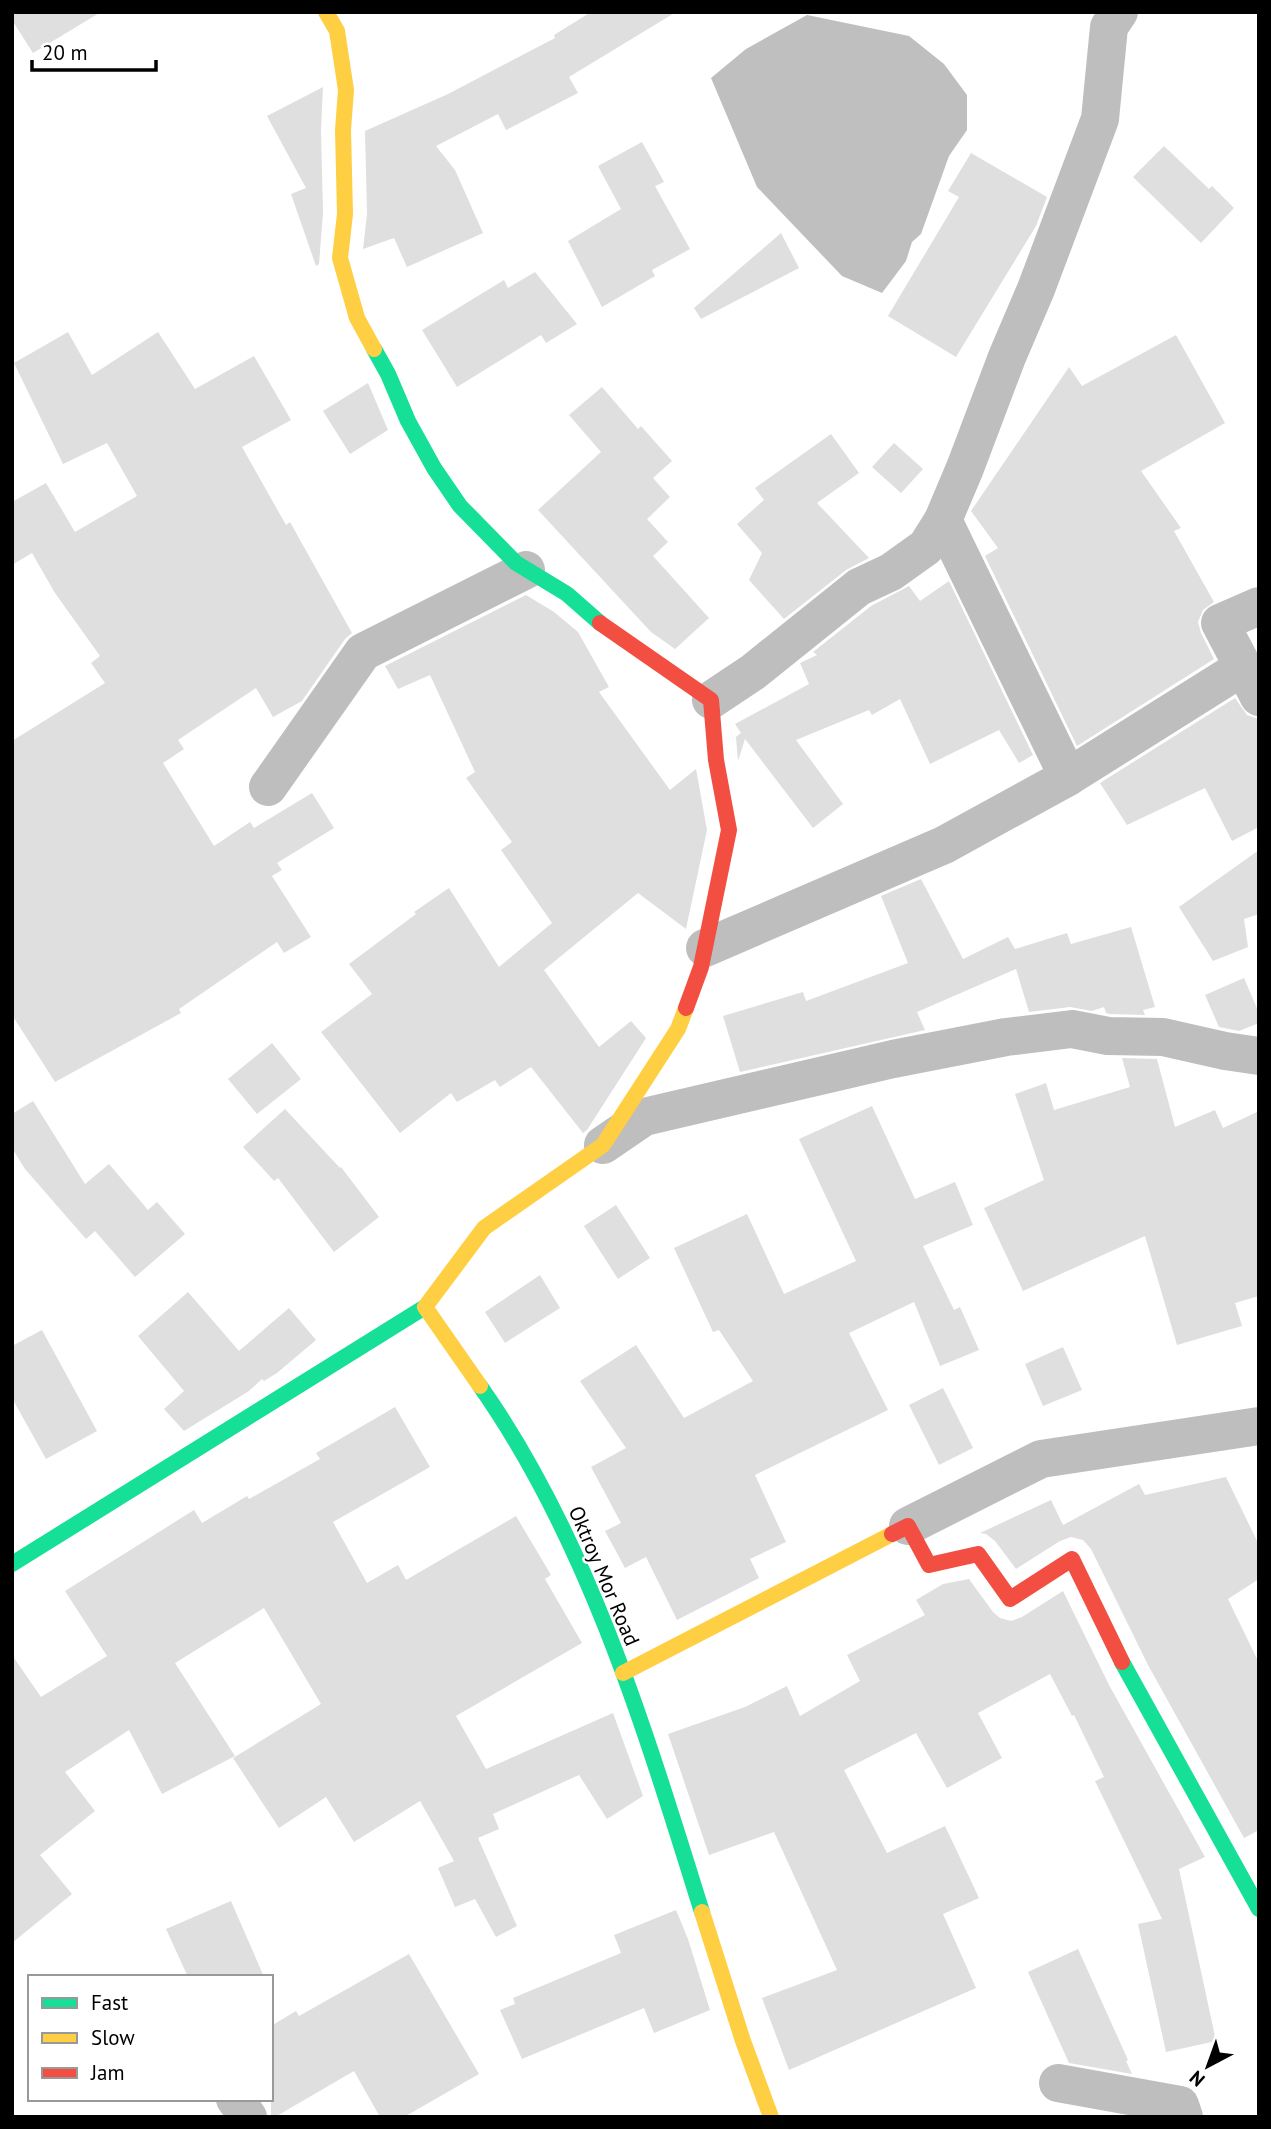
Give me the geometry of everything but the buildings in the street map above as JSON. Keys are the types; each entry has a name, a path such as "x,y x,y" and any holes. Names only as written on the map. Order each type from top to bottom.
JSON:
{"street":[{"path":"326,12 337,31 346,90 343,130 345,214 340,258 357,318 434,468 460,506 516,563 567,594 609,631 711,700"},
{"path":"711,700 753,672 859,587 891,572 926,547 943,520 1046,265 1100,119 1109,27 1118,13"},
{"path":"943,520 1068,778"},
{"path":"268,787 363,652 526,570"},
{"path":"705,948 944,845 1251,682 1220,624 1259,607"},
{"path":"603,1145 678,1029 701,967 729,830 716,761 711,700"},
{"path":"12,1564 425,1307 484,1228 644,1117 893,1059 1006,1037 1072,1029 1108,1036 1163,1037 1259,1056"},
{"name":"Oktroy Mor Road","path":"425,1307 495,1408 538,1478 588,1582 659,1774 743,2041 771,2117"},
{"path":"622,1673 1041,1459 1259,1426"},
{"path":"908,1526 929,1565 978,1554 1010,1599 1072,1559 1129,1675 1259,1909"},
{"path":"1058,2083 1180,2105 1184,2117"},
{"path":"236,2101 248,2117"}],"shaded area":[{"path":"807,15 909,36 944,64 967,95 967,130 949,156 921,234 912,242 906,261 882,293 842,276 757,187 711,78 746,49"}],"traffic: fast":[{"path":"374,349 408,421 434,468 460,506 516,563 567,594 600,623"},
{"path":"12,1564 425,1307"},
{"path":"480,1386 519,1446 553,1508 583,1573 636,1708 702,1912"},
{"path":"1122,1662 1259,1909"}],"traffic: slow":[{"path":"326,12 337,31 346,90 343,130 345,214 340,258 357,318 374,349"},
{"path":"480,1386 425,1307 484,1228 603,1145 678,1029 686,1008"},
{"path":"623,1673 892,1534"},
{"path":"702,1912 743,2041 771,2117"}],"traffic: jam":[{"path":"600,623 711,700 716,760 729,830 701,967 686,1008"},
{"path":"892,1534 908,1526 929,1565 978,1554 1010,1599 1072,1559 1122,1662"}]}
